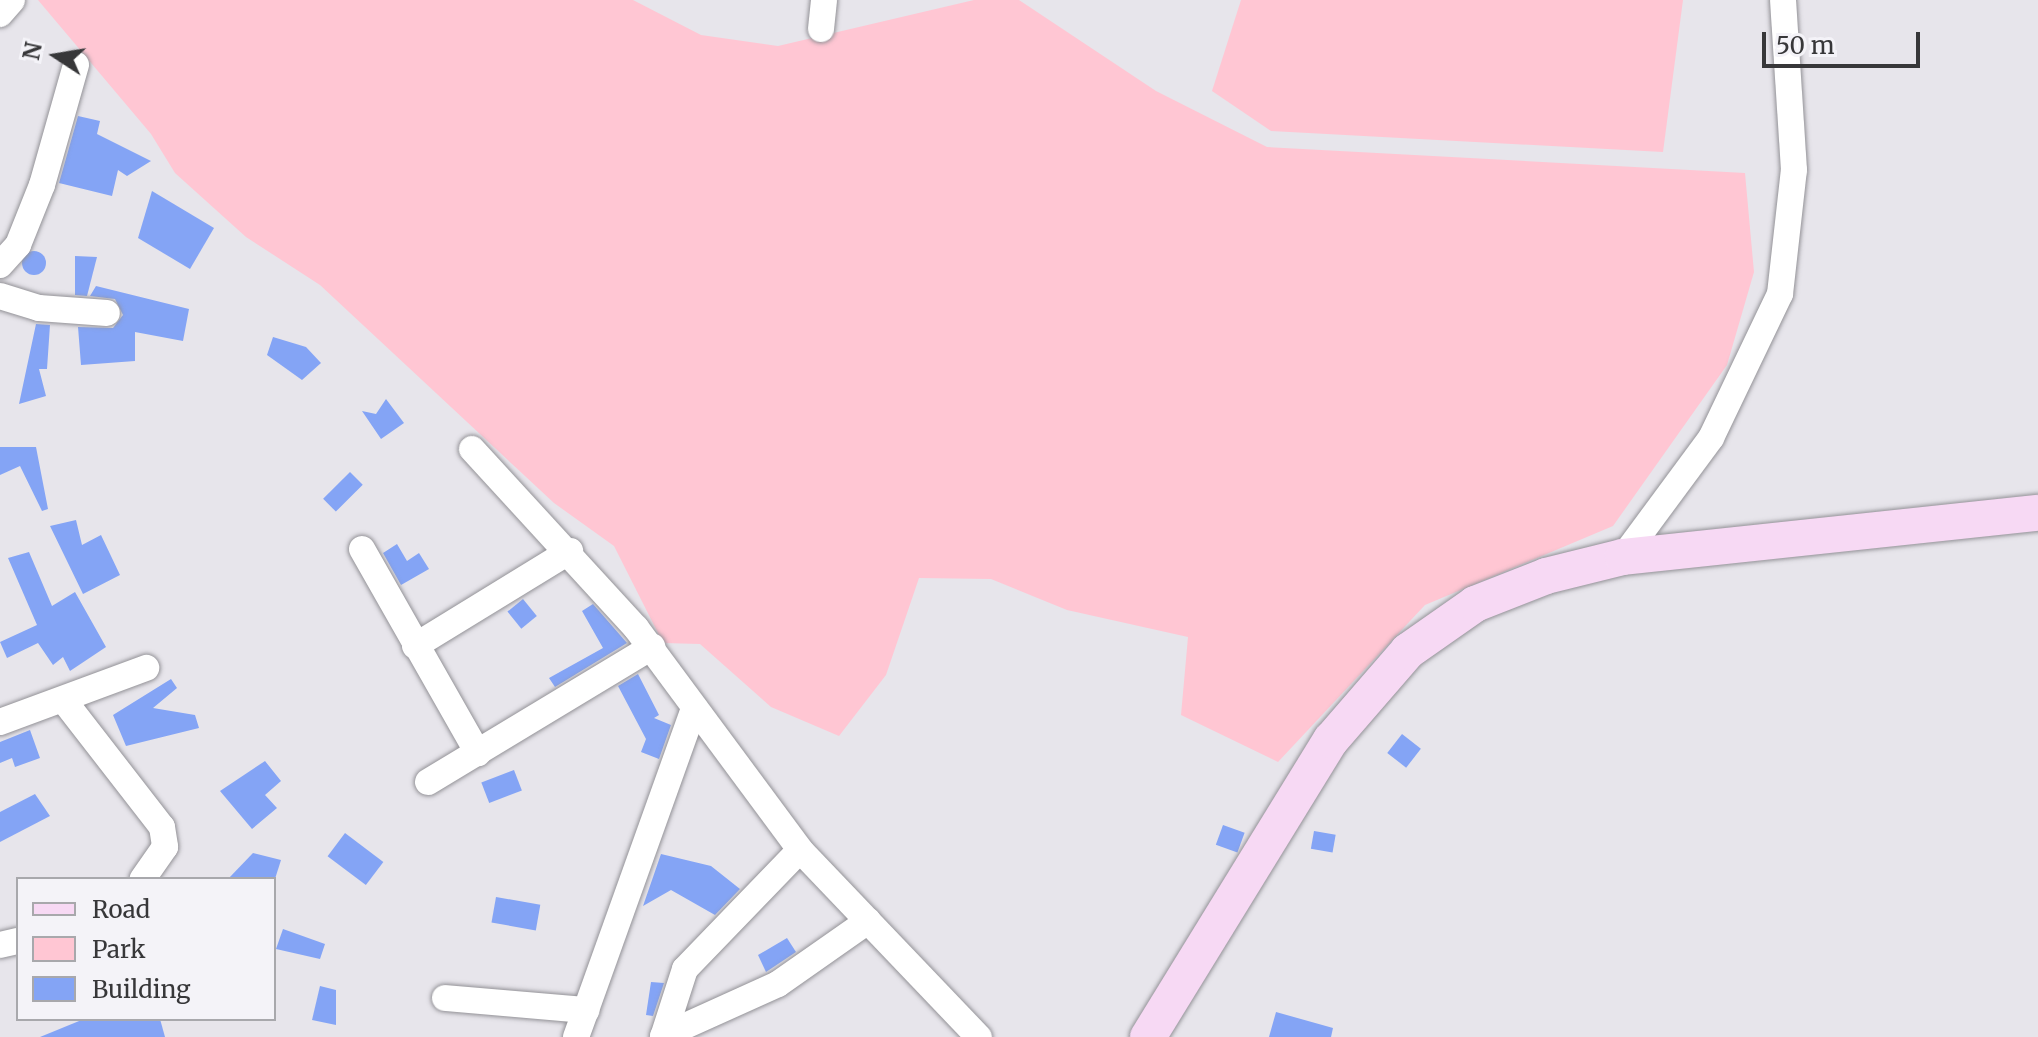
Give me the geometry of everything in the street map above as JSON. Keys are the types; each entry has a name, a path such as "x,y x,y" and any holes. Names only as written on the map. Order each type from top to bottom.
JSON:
{"street":[{"path":"0,14 12,0"},
{"path":"821,29 824,0"},
{"path":"1623,557 1711,438 1780,294 1794,170 1783,0"},
{"path":"0,265 18,245 42,185 76,65"},
{"path":"0,296 39,308 107,313"},
{"path":"472,449 570,551 652,647 800,850 979,1037"},
{"path":"1148,1037 1331,740 1408,651 1475,604 1546,576 1623,557 2038,513"},
{"path":"362,549 478,753"},
{"path":"415,646 570,551"},
{"path":"428,782 652,647"},
{"path":"0,722 65,702 146,668"},
{"path":"65,702 162,827 165,847 144,877"},
{"path":"576,1037 694,708"},
{"path":"663,1037 685,969 800,850"},
{"path":"663,1037 778,984 868,921"},
{"path":"445,998 586,1010"}],"green space":[{"path":"38,0 633,0 701,35 778,46 974,0 1019,0 1156,91 1267,147 1745,173 1754,272 1727,365 1613,526 1425,605 1278,762 1181,715 1188,637 1067,610 991,579 919,578 886,675 839,736 771,707 700,644 663,643 614,546 554,503 320,285 246,237 175,173 151,134"},
{"path":"1241,0 1683,0 1663,152 1271,131 1212,91"}],"building":[{"path":"78,116 100,121 97,134 151,161 127,176 118,170 112,196 59,183"},
{"path":"152,191 214,228 190,269 138,238"},
{"path":"34,251 42,255 46,263 42,271 34,275 26,271 22,263 26,255"},
{"path":"75,256 97,257 87,296 75,295"},
{"path":"96,286 189,309 183,341 135,332 135,361 81,365 78,327 113,328 123,315 115,299 90,296"},
{"path":"36,324 50,325 47,369 39,369 46,396 19,404"},
{"path":"273,337 306,347 321,363 302,380 267,355"},
{"path":"386,399 404,423 381,439 362,411 376,414"},
{"path":"0,447 36,447 48,509 42,511 20,466 0,475"},
{"path":"350,472 363,485 336,512 323,499"},
{"path":"76,520 82,545 101,535 120,575 83,594 50,526"},
{"path":"397,544 407,561 419,553 429,569 401,585 383,553"},
{"path":"29,552 52,606 75,592 106,647 70,671 63,657 53,665 38,643 7,658 0,642 37,625 8,558"},
{"path":"523,599 537,616 521,629 507,612"},
{"path":"593,604 627,643 555,687 549,678 603,648 582,611"},
{"path":"638,674 659,715 654,718 671,725 659,759 641,752 646,739 618,686"},
{"path":"171,679 177,688 153,708 195,715 199,728 126,746 113,715"},
{"path":"30,730 40,758 15,767 12,758 0,763 0,742"},
{"path":"1402,734 1421,749 1406,768 1387,753"},
{"path":"265,761 281,781 265,795 277,808 252,829 220,791"},
{"path":"514,770 522,791 489,803 481,783"},
{"path":"35,794 50,816 0,842 0,812"},
{"path":"1223,825 1245,833 1237,853 1216,845"},
{"path":"1314,831 1336,835 1333,853 1311,849"},
{"path":"345,833 383,862 366,885 328,856"},
{"path":"253,853 281,860 276,877 230,877"},
{"path":"661,854 711,866 740,889 715,915 671,890 643,906"},
{"path":"496,897 540,905 536,930 491,923"},
{"path":"283,929 325,944 320,959 276,949"},
{"path":"787,938 796,952 766,972 758,955"},
{"path":"651,982 664,983 653,1016 646,1015"},
{"path":"320,986 336,990 336,1025 312,1020"},
{"path":"1276,1012 1333,1028 1331,1037 1269,1037"},
{"path":"79,1021 161,1021 165,1037 40,1037"}]}
